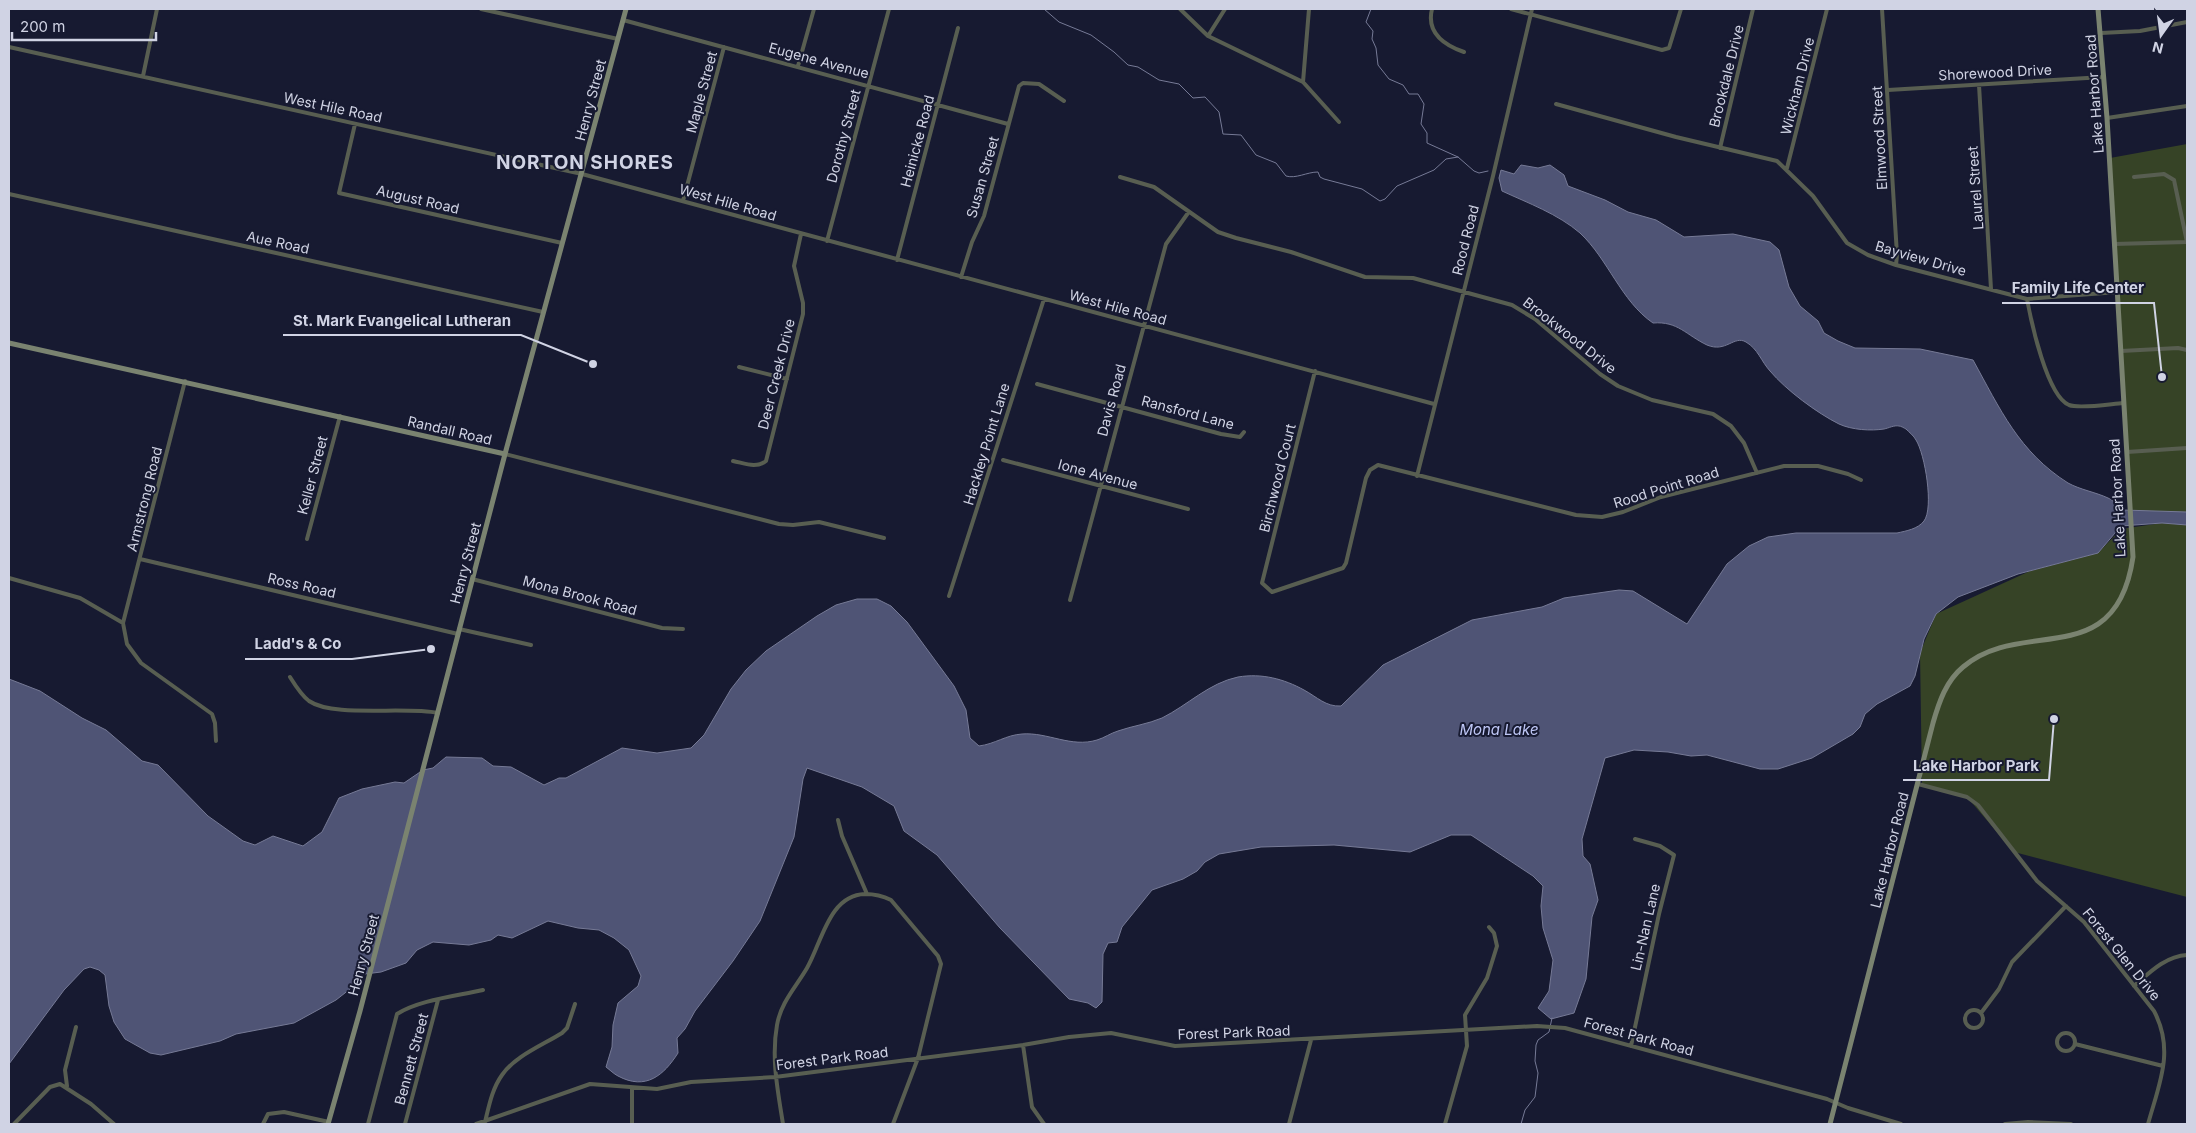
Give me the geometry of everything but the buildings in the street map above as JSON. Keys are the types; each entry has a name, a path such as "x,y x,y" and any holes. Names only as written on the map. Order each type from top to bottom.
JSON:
{"street":[{"path":"143,76 157,9"},
{"path":"481,9 618,39"},
{"name":"Henry Street","path":"328,1123 360,1011 505,454 626,9"},
{"path":"798,66 814,9"},
{"name":"Dorothy Street","path":"827,241 889,9"},
{"path":"1180,9 1208,36 1303,82 1339,122"},
{"path":"1208,36 1225,9"},
{"path":"1303,82 1309,9"},
{"path":"1432,9 1431,24 1437,36 1447,46 1464,52"},
{"path":"1511,9 1531,11 1662,50 1669,48 1680,9"},
{"name":"Brookdale Drive","path":"1720,148 1754,9"},
{"name":"Wickham Drive","path":"1787,168 1827,9"},
{"name":"Elmwood Street","path":"1882,9 1898,254 1896,265"},
{"name":"Lake Harbor Road","path":"1830,1124 1938,705 1953,678 1962,668 1984,653 2010,646 2073,636 2090,629 2105,617 2125,589 2133,557 2107,118 2098,9"},
{"name":"Rood Road","path":"1417,476 1493,176 1531,11"},
{"name":"Eugene Avenue","path":"623,20 1008,124"},
{"path":"2101,33 2140,31 2187,22"},
{"name":"Heinicke Road","path":"897,260 958,28"},
{"name":"West Hile Road","path":"9,47 582,174 1434,404"},
{"name":"Maple Street","path":"683,201 724,47"},
{"name":"Shorewood Drive","path":"1888,90 2104,77"},
{"name":"Susan Street","path":"961,277 972,242 984,216 1019,86 1023,83 1040,84 1064,101"},
{"name":"Laurel Street","path":"1979,85 1991,289"},
{"name":"Bayview Drive","path":"1556,104 1720,148 1763,156 1777,161 1787,168 1813,196 1847,243 1868,255 1896,265 2027,299 2118,292"},
{"path":"2107,118 2187,106"},
{"name":"August Road","path":"355,124 339,192 562,243"},
{"path":"2114,244 2187,242 2174,180 2164,174 2134,177"},
{"name":"Brookwood Drive","path":"1120,177 1154,187 1188,213 1218,232 1291,252 1365,277 1413,278 1464,290 1505,302 1523,310 1600,374 1618,386 1652,400 1683,405 1713,414 1731,426 1744,443 1757,473"},
{"name":"Aue Road","path":"9,194 543,312"},
{"name":"Davis Road","path":"1070,600 1142,326 1168,238 1188,213"},
{"name":"Deer Creek Drive","path":"733,460 755,466 761,465 766,461 802,314 803,303 794,266 801,234"},
{"name":"Hackley Point Lane","path":"950,596 1044,298"},
{"path":"2027,299 2049,380 2064,402 2072,406 2123,403"},
{"name":"Randall Road","path":"9,343 505,454 779,524 794,526 819,522 884,538"},
{"path":"2121,351 2178,348 2187,350"},
{"path":"739,367 787,379"},
{"name":"Birchwood Court","path":"1315,372 1262,583 1266,588 1272,592 1281,591 1343,568 1346,563 1366,478"},
{"name":"Armstrong Road","path":"124,622 185,381"},
{"name":"Ransford Lane","path":"1037,384 1221,434 1240,436 1244,432"},
{"name":"Keller Street","path":"306,539 340,416"},
{"path":"2127,452 2187,448"},
{"name":"Ione Avenue","path":"1003,460 1188,509"},
{"name":"Rood Point Road","path":"1366,478 1370,470 1378,465 1576,515 1602,517 1623,512 1661,498 1757,473 1800,465 1833,470 1861,480"},
{"name":"Ross Road","path":"140,559 459,631 531,645"},
{"path":"9,578 80,598 124,622 127,644 141,663 212,714 215,723 216,741"},
{"name":"Mona Brook Road","path":"472,579 662,628 683,629"},
{"path":"290,677 307,700 319,705 358,710 416,709 438,713"},
{"name":"Forest Glen Drive","path":"1918,784 1967,796 1978,805 2037,881 2084,922 2154,1011 2161,1025 2166,1053 2148,1124"},
{"path":"838,820 842,836 867,894"},
{"name":"Lin-Nan Lane","path":"1631,1046 1659,914 1674,855 1660,846 1636,839"},
{"path":"782,1124 775,1077 775,1036 780,1011 806,969 835,910 851,896 867,894 891,900 938,956 941,964 918,1058 893,1124"},
{"path":"1981,1013 1976,1010 1968,1012 1965,1016 1967,1024 1972,1028 1978,1027 1983,1022 1981,1013 1999,989 2012,962 2066,906"},
{"path":"1445,1124 1467,1046 1465,1015 1487,978 1497,946 1494,932 1489,927"},
{"path":"2134,986 2158,965 2170,959 2187,955"},
{"path":"368,1124 397,1014 404,1010 438,1000 483,990"},
{"name":"Bennett Street","path":"405,1124 438,1000"},
{"path":"485,1122 492,1095 502,1075 517,1060 562,1033 567,1028 575,1004"},
{"name":"Forest Park Road","path":"476,1124 590,1084 657,1089 691,1082 775,1077 1023,1045 1068,1037 1111,1033 1171,1046 1311,1040 1543,1026 1560,1027 1836,1102 1848,1108 1901,1124"},
{"path":"67,1086 65,1070 76,1027"},
{"path":"2060,1034 2070,1034 2074,1038 2075,1044 2072,1049 2064,1050 2059,1048 2057,1040 2060,1034"},
{"path":"1289,1124 1311,1040"},
{"path":"2075,1044 2163,1066"},
{"path":"1023,1045 1032,1107 1044,1124"},
{"path":"14,1124 50,1087 60,1084 67,1086 114,1124"},
{"path":"632,1088 632,1124"},
{"path":"263,1124 268,1114 284,1112 328,1123"},
{"path":"2005,1124 2028,1122 2071,1124"}],"green space":[{"path":"2187,144 2187,512 2140,512 2130,509 2110,158"},
{"path":"2162,523 2187,525 2187,897 2014,852 1967,797 1922,785 1920,653 1936,614 2030,571 2098,553 2121,529"}],"water":[{"name":"Mona Lake","path":"1521,165 1538,168 1550,165 1564,175 1568,186 1605,200 1628,212 1656,220 1684,237 1733,234 1770,242 1779,250 1789,287 1800,306 1818,321 1824,333 1855,348 1920,349 1973,360 2012,428 2036,458 2051,471 2068,483 2110,499 2123,510 2187,512 2187,525 2162,523 2121,526 2098,553 2018,574 1958,597 1936,614 1924,639 1915,676 1910,686 1877,704 1865,714 1860,727 1853,734 1812,758 1778,769 1760,769 1707,755 1691,756 1668,752 1634,750 1605,758 1582,839 1583,856 1590,864 1598,900 1592,917 1586,979 1574,1013 1551,1019 1538,1008 1549,991 1553,960 1543,928 1541,906 1543,886 1533,876 1471,835 1451,835 1410,852 1334,845 1261,847 1219,854 1183,879 1152,890 1122,927 1117,942 1108,943 1103,954 1102,1002 1096,1008 1088,1003 1069,999 1000,928 937,855 904,831 894,806 862,787 807,768 803,779 794,837 760,921 677,1038 678,1053 673,1061 660,1074 646,1081 628,1080 616,1075 606,1067 612,1047 613,1025 618,1003 638,986 641,976 629,950 614,938 599,930 578,928 548,921 512,938 498,935 491,940 469,945 433,942 417,950 406,963 381,972 357,975 350,989 336,1000 294,1023 236,1034 220,1041 161,1055 150,1053 125,1039 114,1022 109,1006 105,975 99,970 90,967 84,969 64,990 9,1064 9,679 40,691 82,718 106,730 142,761 158,765 208,816 243,841 255,845 273,836 303,846 322,832 339,798 362,789 395,782 404,783 423,770 433,768 446,757 482,758 493,766 511,767 544,785 559,778 566,778 622,748 657,753 691,748 704,735 731,689 746,670 766,651 836,605 857,599 877,599 891,606 907,622 954,686 966,710 970,738 979,746 1022,734 1087,742 1162,718 1208,689 1238,677 1264,676 1281,680 1304,690 1326,703 1341,706 1383,665 1472,620 1542,607 1564,598 1619,590 1633,591 1687,624 1727,564 1749,546 1768,537 1796,533 1897,533 1915,528 1924,521 1928,505 1925,468 1916,440 1906,429 1901,426 1893,426 1879,430 1861,430 1839,424 1784,386 1770,371 1754,348 1746,342 1742,340 1725,346 1714,347 1707,345 1676,326 1653,323 1642,314 1623,292 1599,255 1580,233 1553,215 1502,191 1499,178 1501,170 1514,174"}],"waterway":[{"path":"1044,9 1059,22 1091,35 1128,65 1138,67 1159,80 1179,84 1193,98 1205,97 1219,112 1223,134 1241,135 1256,155 1276,163 1286,176 1294,177 1318,172 1320,177 1324,179 1362,189 1380,201 1385,199 1397,186 1434,170 1446,159 1458,157"},
{"path":"1371,9 1366,22 1373,31 1372,39 1376,48 1378,65 1389,79 1403,85 1409,94 1418,94 1424,104 1421,124 1427,133 1427,143 1458,157 1474,171 1479,173 1488,171"},
{"path":"1521,1124 1525,1110 1535,1097 1538,1073 1535,1061 1536,1045 1538,1040 1549,1032 1552,1018"}],"place":[{"name":"St. Mark Evangelical Lutheran","path":"593,364"},
{"name":"Family Life Center","path":"2162,377"},
{"name":"Ladd's & Co","path":"431,649"},
{"name":"Lake Harbor Park","path":"2054,719"}],"district":[{"name":"NORTON SHORES","path":"585,162"}]}
